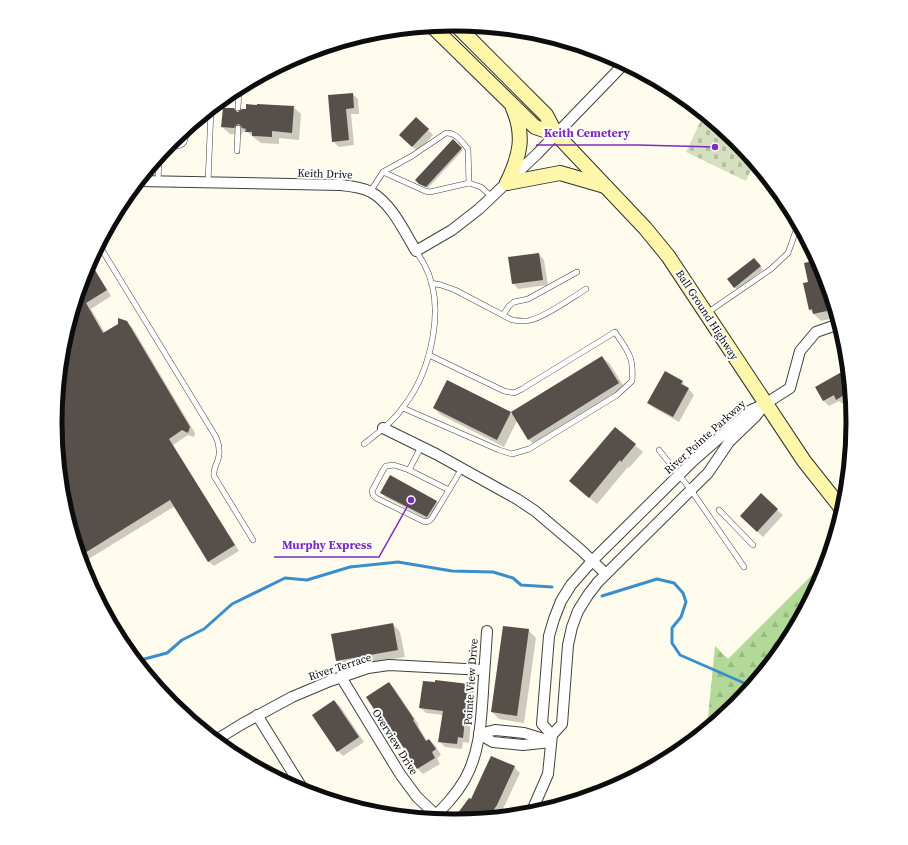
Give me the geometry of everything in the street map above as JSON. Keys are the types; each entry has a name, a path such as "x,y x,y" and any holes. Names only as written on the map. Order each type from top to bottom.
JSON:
{"main road":[{"name":"Ball Ground Highway","path":"462,31 546,115 556,134 645,228 668,256 804,461 837,503"},
{"name":"Ball Ground Highway","path":"438,32 535,126 556,134"},
{"path":"507,183 517,160 521,137 518,118 511,104"},
{"path":"507,183 560,174 605,186"}],"street":[{"path":"416,251 452,230 479,209 507,183 620,68"},
{"name":"Keith Drive","path":"145,181 340,185 357,187 370,192 386,203 416,251"},
{"path":"766,404 793,386 800,351 816,332 833,326"},
{"name":"River Pointe Parkway","path":"551,738 542,724 549,636 561,601 571,585 593,560 680,475 751,410 766,404"},
{"name":"River Pointe Parkway","path":"534,805 548,774 551,738 562,724 568,645 572,627 578,611 588,595 606,574 708,473 729,442 766,404"},
{"path":"383,428 462,467 524,503 593,560 606,574"},
{"name":"Pointe View Drive","path":"438,813 452,799 465,779 478,744 487,631"},
{"name":"River Terrace","path":"221,737 257,715 292,697 341,677 368,668 389,664 484,670"},
{"name":"Overview Drive","path":"341,677 400,774 431,813"},
{"path":"257,715 297,781"},
{"name":"Pointe View Drive","path":"479,734 494,742 523,745 551,738"}],"lane":[{"path":"238,108 239,95"},
{"path":"208,183 209,118"},
{"path":"237,151 238,128"},
{"path":"370,192 383,172 450,132 454,134 468,149 469,183"},
{"path":"177,146 184,144 186,137"},
{"path":"158,182 159,166"},
{"path":"383,172 425,191 430,192 469,183 481,187 492,197"},
{"path":"706,314 771,268 788,253 796,232"},
{"path":"102,250 216,437 219,452 218,460 213,472 214,476 253,540"},
{"path":"364,444 404,408 416,388 429,354 435,316 433,292 425,265 416,251"},
{"path":"503,315 509,306 514,302 528,299 577,272"},
{"path":"431,283 455,290 503,315 518,321 533,320 586,289"},
{"path":"404,408 498,450 512,454 529,449 617,395 632,381 633,367 631,358 615,332 514,393 504,391 429,354"},
{"path":"408,470 421,447"},
{"path":"659,450 691,490 744,567"},
{"path":"449,490 408,470 394,465 386,466 383,470 372,491 372,495 425,522 429,521 449,490 462,467"},
{"path":"719,510 753,545"}],"green space":[{"path":"701,120 731,146 752,168 746,181 686,152"},
{"path":"817,570 793,618 765,661 731,699 708,720 715,646 728,659"}],"building":[{"path":"353,93 354,108 346,109 349,140 332,142 328,95"},
{"path":"246,104 294,106 292,133 272,131 272,137 252,136 252,132 245,132 246,129 242,128 239,124 234,128 221,127 223,108 234,108 238,112 242,109 246,109"},
{"path":"416,117 429,129 412,147 399,135"},
{"path":"453,139 462,148 426,187 419,184 415,180"},
{"path":"539,253 543,280 512,284 508,257"},
{"path":"754,258 761,266 734,288 727,279"},
{"path":"811,261 825,297 827,311 813,314 812,309 809,310 803,283 808,282 804,263"},
{"path":"94,269 107,290 86,303 103,333 118,324 118,318 127,321 190,427 188,433 182,430 169,439 235,545 208,562 170,500 85,553 70,499 63,448 62,422 63,397 70,346 83,297"},
{"path":"602,356 619,383 528,440 511,412"},
{"path":"665,371 683,381 681,384 689,388 673,417 647,403"},
{"path":"842,372 845,395 836,400 834,395 823,401 815,387"},
{"path":"447,380 511,412 497,440 433,408"},
{"path":"615,427 636,444 621,462 620,460 589,498 569,481"},
{"path":"390,475 437,501 427,517 380,493"},
{"path":"761,493 778,509 757,532 740,516"},
{"path":"393,623 398,650 336,661 331,634"},
{"path":"503,626 529,629 517,716 491,712"},
{"path":"435,680 469,684 463,738 458,737 457,744 438,742 443,711 419,708 423,681 435,682"},
{"path":"389,682 414,719 413,720 426,741 429,739 436,749 432,752 435,758 417,769 394,733 391,735 366,697"},
{"path":"334,700 359,737 337,752 312,715"},
{"path":"491,756 515,766 497,805 492,812 457,814 469,798 471,799"}],"waterway":[{"path":"142,660 167,653 182,640 204,629 232,604 285,578 307,580 350,567 398,562 452,571 493,572 513,578 521,585 552,587"},
{"path":"602,596 657,579 674,583 683,593 686,602 681,617 672,628 672,643 680,655 746,684"}],"place":[{"name":"Keith Cemetery","path":"715,147"},
{"name":"Murphy Express","path":"411,500"}]}
